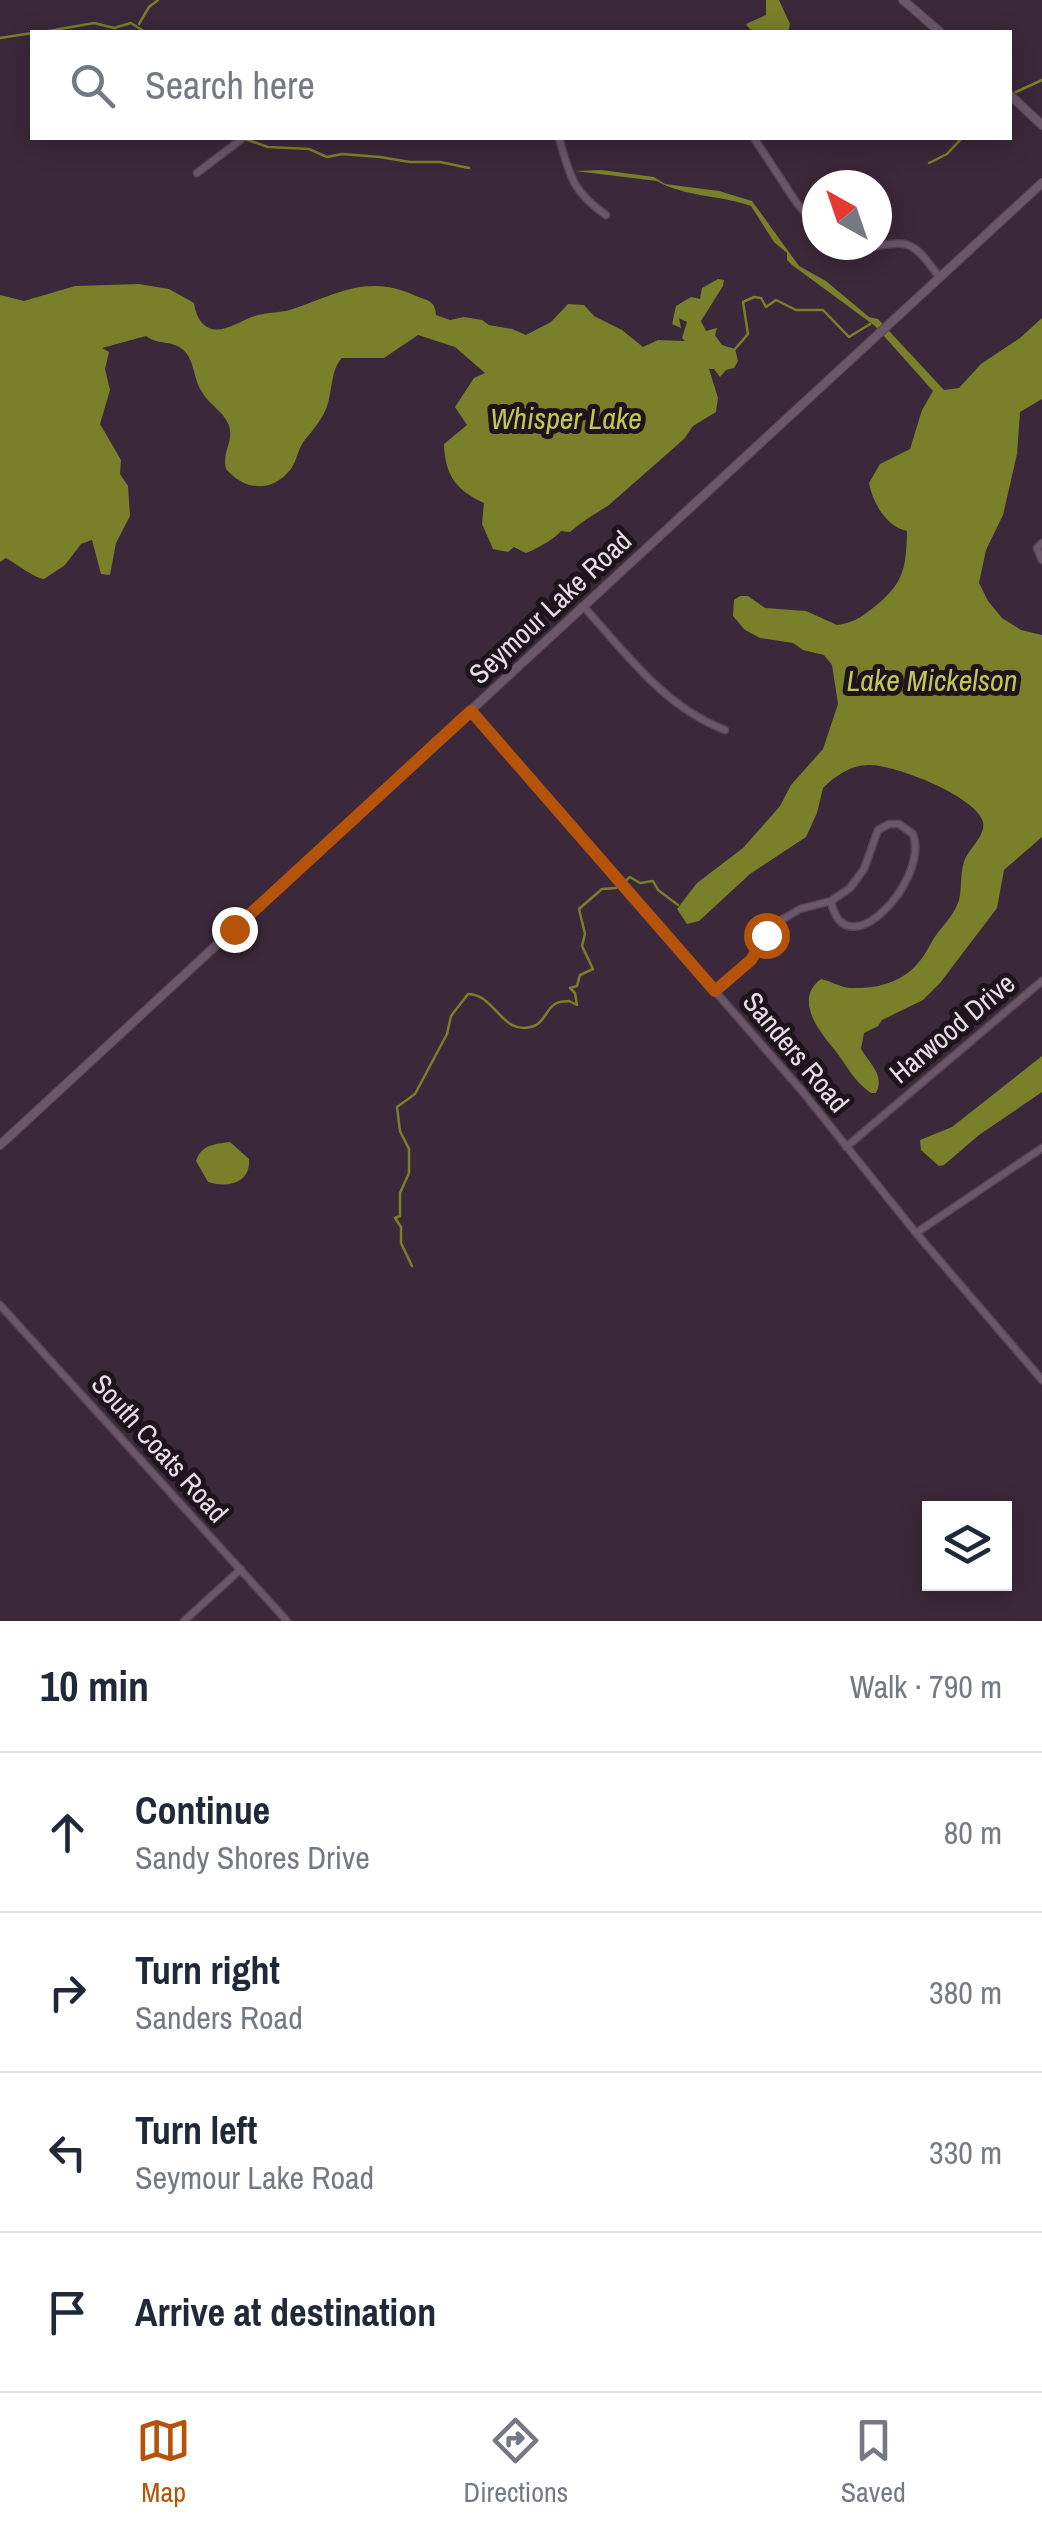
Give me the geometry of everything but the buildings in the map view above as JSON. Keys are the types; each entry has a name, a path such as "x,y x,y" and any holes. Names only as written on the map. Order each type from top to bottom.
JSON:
{"street":[{"path":"903,0 938,30"},
{"path":"1012,97 1042,125"},
{"path":"197,174 240,140"},
{"path":"560,140 572,184 582,198 606,215"},
{"path":"755,140 802,209"},
{"name":"Seymour Lake Road","path":"0,1145 1042,183"},
{"path":"892,245 913,247 940,278"},
{"path":"1042,542 1037,548 1042,560"},
{"path":"583,606 669,700 701,721 725,730"},
{"name":"Sanders Road","path":"471,711 802,1091 916,1233 1042,1380"},
{"path":"715,991 751,960 778,922 800,909 831,900 858,879 878,830 899,824 912,834 915,856 909,874 877,920 852,926 836,915 831,900"},
{"name":"Harwood Drive","path":"846,1147 1042,982"},
{"path":"916,1233 1042,1148"},
{"name":"South Coats Road","path":"0,1305 287,1621"},
{"path":"184,1621 241,1569"}],"water":[{"path":"766,0 779,0 790,24 788,30 753,30 746,24 766,15"},
{"name":"Lake Mickelson","path":"575,171 654,177 665,184 719,191 752,201 799,266 826,281 869,317 878,319 944,390 959,388 981,364 1042,318 1042,399 1020,412 1017,454 1003,515 986,550 979,583 1002,618 1021,630 1042,635 1042,837 1004,870 997,908 940,983 923,1000 864,1033 861,1049 878,1075 876,1093 859,1083 821,1033 811,1014 809,996 821,979 850,988 875,986 897,980 915,966 957,906 964,862 983,827 977,812 951,793 915,776 882,766 857,766 823,788 806,837 750,874 699,921 687,924 677,909 697,883 743,848 780,806 791,785 823,749 838,704 832,665 824,655 793,643 760,638 745,630 733,616 734,600 748,596 765,608 806,611 837,625 860,617 888,595 902,572 907,531 893,525 882,513 869,483 880,464 910,449 922,410 933,391 875,326 787,260 787,253 774,242 751,206 679,190 657,181"},
{"name":"Whisper Lake","path":"724,280 723,286 701,321 706,331 717,328 715,335 722,345 735,349 738,361 720,377 709,369 718,398 716,412 693,426 684,439 609,505 570,532 561,531 526,553 514,547 508,552 493,549 482,524 484,503 459,487 449,472 444,444 467,425 455,407 474,378 485,373 455,347 418,335 384,358 342,358 335,369 326,409 302,444 291,469 276,482 258,486 242,482 226,469 229,424 202,392 186,353 178,346 146,336 102,348 109,352 105,369 110,390 100,424 121,460 120,474 128,486 130,516 116,543 110,575 101,574 92,540 81,544 65,565 44,579 6,558 0,562 0,295 24,301 75,286 139,284 169,289 194,303 203,324 220,329 352,289 382,286 427,300 436,315 450,320 482,320 526,335 551,322 568,304 584,305 594,316 622,330 643,347 658,340 685,341 682,338 687,322 679,318 681,328 672,324 676,306 691,297 700,299 702,288"},
{"path":"1042,1056 1042,1092 979,1135 944,1165 939,1166 921,1150 920,1140 952,1127"},
{"path":"230,1142 249,1159 246,1174 229,1184 208,1182 196,1161 198,1156 209,1146"}],"waterway":[{"path":"139,24 158,0"},
{"path":"54,30 94,23 114,28 131,23 142,30"},
{"path":"0,38 30,33"},
{"path":"1016,92 1042,80"},
{"path":"248,140 268,147 309,149 327,157 342,154 469,168"},
{"path":"929,163 947,154 960,140"},
{"path":"735,349 748,334 743,302 754,297 761,298 766,307 776,300 796,310 823,310 849,337 870,324"},
{"path":"624,882 630,877 640,883 653,881 658,890 678,905"},
{"path":"412,1266 395,1218 400,1216 400,1193 409,1173 409,1149 400,1131 397,1107 415,1094 447,1034 451,1016 468,994 478,996 506,1021 523,1028 537,1024 557,1003 569,1001 577,1005 570,988 577,986 580,975 593,969 582,946 585,934 579,909 602,889 616,888"}],"route":[{"path":"234,929 471,711 715,991 751,960 766,935"}]}
